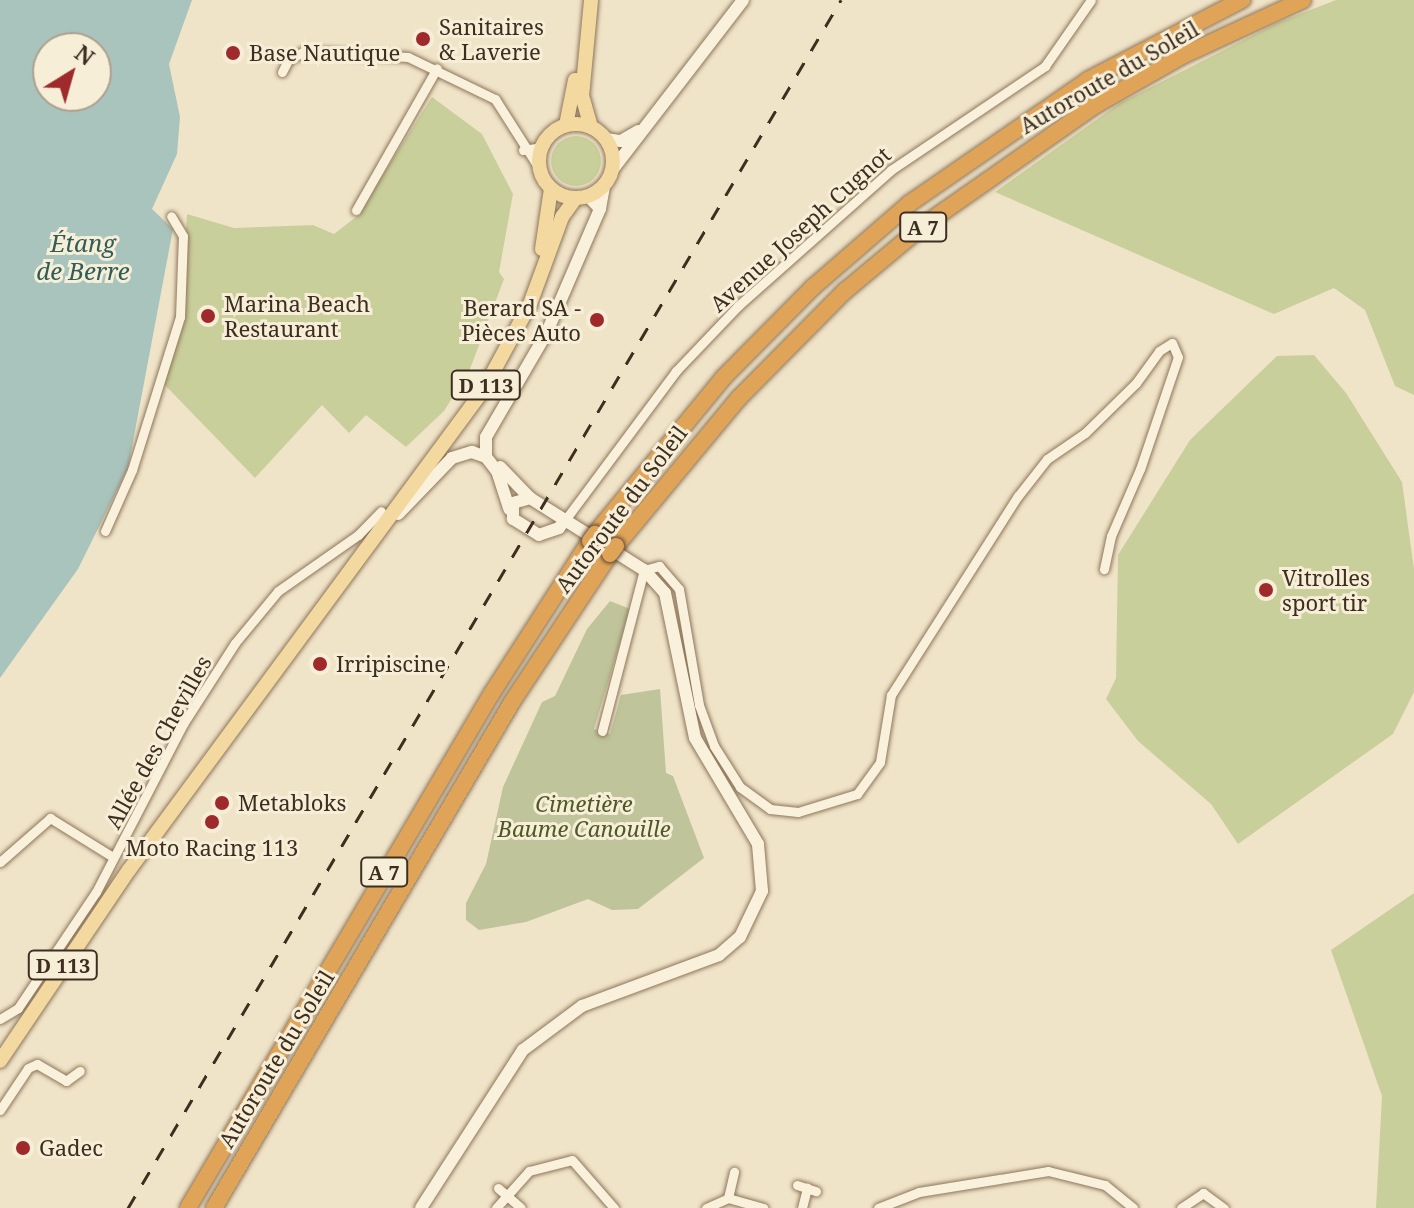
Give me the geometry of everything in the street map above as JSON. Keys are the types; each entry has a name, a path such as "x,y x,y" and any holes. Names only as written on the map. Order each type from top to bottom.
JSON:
{"highway":[{"name":"Autoroute du Soleil","path":"188,1208 467,734 593,538 723,378 812,288 910,203 1088,80 1242,0"},
{"name":"Autoroute du Soleil","path":"214,1208 512,702 613,550 739,398 845,291 924,225 1094,106 1182,56 1303,0"}],"main road":[{"path":"583,0 566,125 541,147 539,168 551,189 582,198 600,209"},
{"path":"591,0 582,96 591,127"},
{"path":"486,457 489,430 547,332 600,209 604,186 613,169 743,0"},
{"path":"606,139 628,139 661,109"},
{"path":"566,125 591,127 606,139 613,169"},
{"path":"582,198 604,186"},
{"name":"D 113","path":"0,1044 123,864 481,377 516,314 544,244 551,189"},
{"name":"D 113","path":"0,1061 129,870 484,389 530,304 562,217 582,198"},
{"path":"421,1208 516,1060 551,1024 615,991 694,968 719,955 740,937 755,915 763,868 758,844 695,738 673,612 665,593 644,570 530,498 493,455 489,430"},
{"path":"362,551 452,458 472,452 486,457 502,480 509,509 521,526 539,535 565,520"},
{"path":"509,509 516,500 530,498"}],"street":[{"name":"Avenue Joseph Cugnot","path":"565,520 676,371 738,306 891,170 1045,66 1091,0"},
{"path":"282,72 288,60 305,51 408,57 437,68 495,99 507,111 523,150 539,168"},
{"path":"356,210 437,68"},
{"path":"523,150 541,147"},
{"path":"105,531 132,470 180,317 183,236 171,216"},
{"path":"602,731 644,570 659,566 679,589 699,705 714,746 740,787 770,809 798,812 857,794 871,780 880,762 891,695 1018,496 1047,459 1085,433 1136,383 1159,351 1172,343 1178,357 1140,469 1111,536 1104,569"},
{"name":"Allée des Chevilles","path":"0,1018 18,1008 96,892 183,724 235,643 278,591 358,535 381,511"},
{"path":"0,862 50,818 113,857"},
{"path":"0,1110 28,1068 37,1064 66,1081 80,1071"},
{"path":"496,1208 502,1192 529,1171 572,1160 614,1208"},
{"path":"878,1208 919,1192 1048,1171 1105,1185 1133,1208"},
{"path":"728,1198 734,1172"},
{"path":"802,1208 807,1188"},
{"path":"502,1192 521,1208"},
{"path":"1181,1208 1203,1193 1224,1208"},
{"path":"706,1208 728,1198 764,1208"}],"green space":[{"path":"1336,0 1414,0 1414,395 1395,386 1365,310 1334,288 1274,314 995,192 1120,103 1277,23"},
{"path":"432,97 482,134 513,194 499,272 504,279 470,369 444,411 406,447 366,415 349,433 322,405 255,478 160,380 180,334 187,214 234,228 313,225 334,234 356,217"},
{"path":"576,136 594,143 601,161 594,179 576,186 558,179 551,161 558,143"},
{"name":"Vitrolles sport tir","path":"1314,355 1346,393 1402,482 1414,569 1414,692 1393,734 1238,844 1211,804 1138,741 1106,699 1116,678 1118,555 1190,440 1277,356"},
{"name":"Cimetière Baume Canouille","path":"610,601 630,609 594,729 610,734 621,695 660,689 666,773 673,776 704,858 638,909 612,910 588,899 526,922 479,930 466,920 466,903 486,864 503,787 542,702 555,696 587,629"},
{"path":"1414,893 1414,1208 1376,1208 1382,1096 1331,950"}],"water":[{"name":"Étang de Berre","path":"0,0 192,0 169,64 180,117 177,154 152,209 173,229 128,468 78,569 0,678"}],"railway":[{"path":"128,1208 841,0"}],"place":[{"name":"Sanitaires & Laverie","path":"423,39"},
{"name":"Base Nautique","path":"233,53"},
{"name":"Marina Beach Restaurant","path":"208,316"},
{"name":"Berard SA - Pièces Auto","path":"597,320"},
{"name":"Vitrolles sport tir","path":"1266,590"},
{"name":"Irripiscine","path":"320,664"},
{"name":"Metabloks","path":"222,803"},
{"name":"Moto Racing 113","path":"212,822"},
{"name":"Gadec","path":"23,1148"}]}
